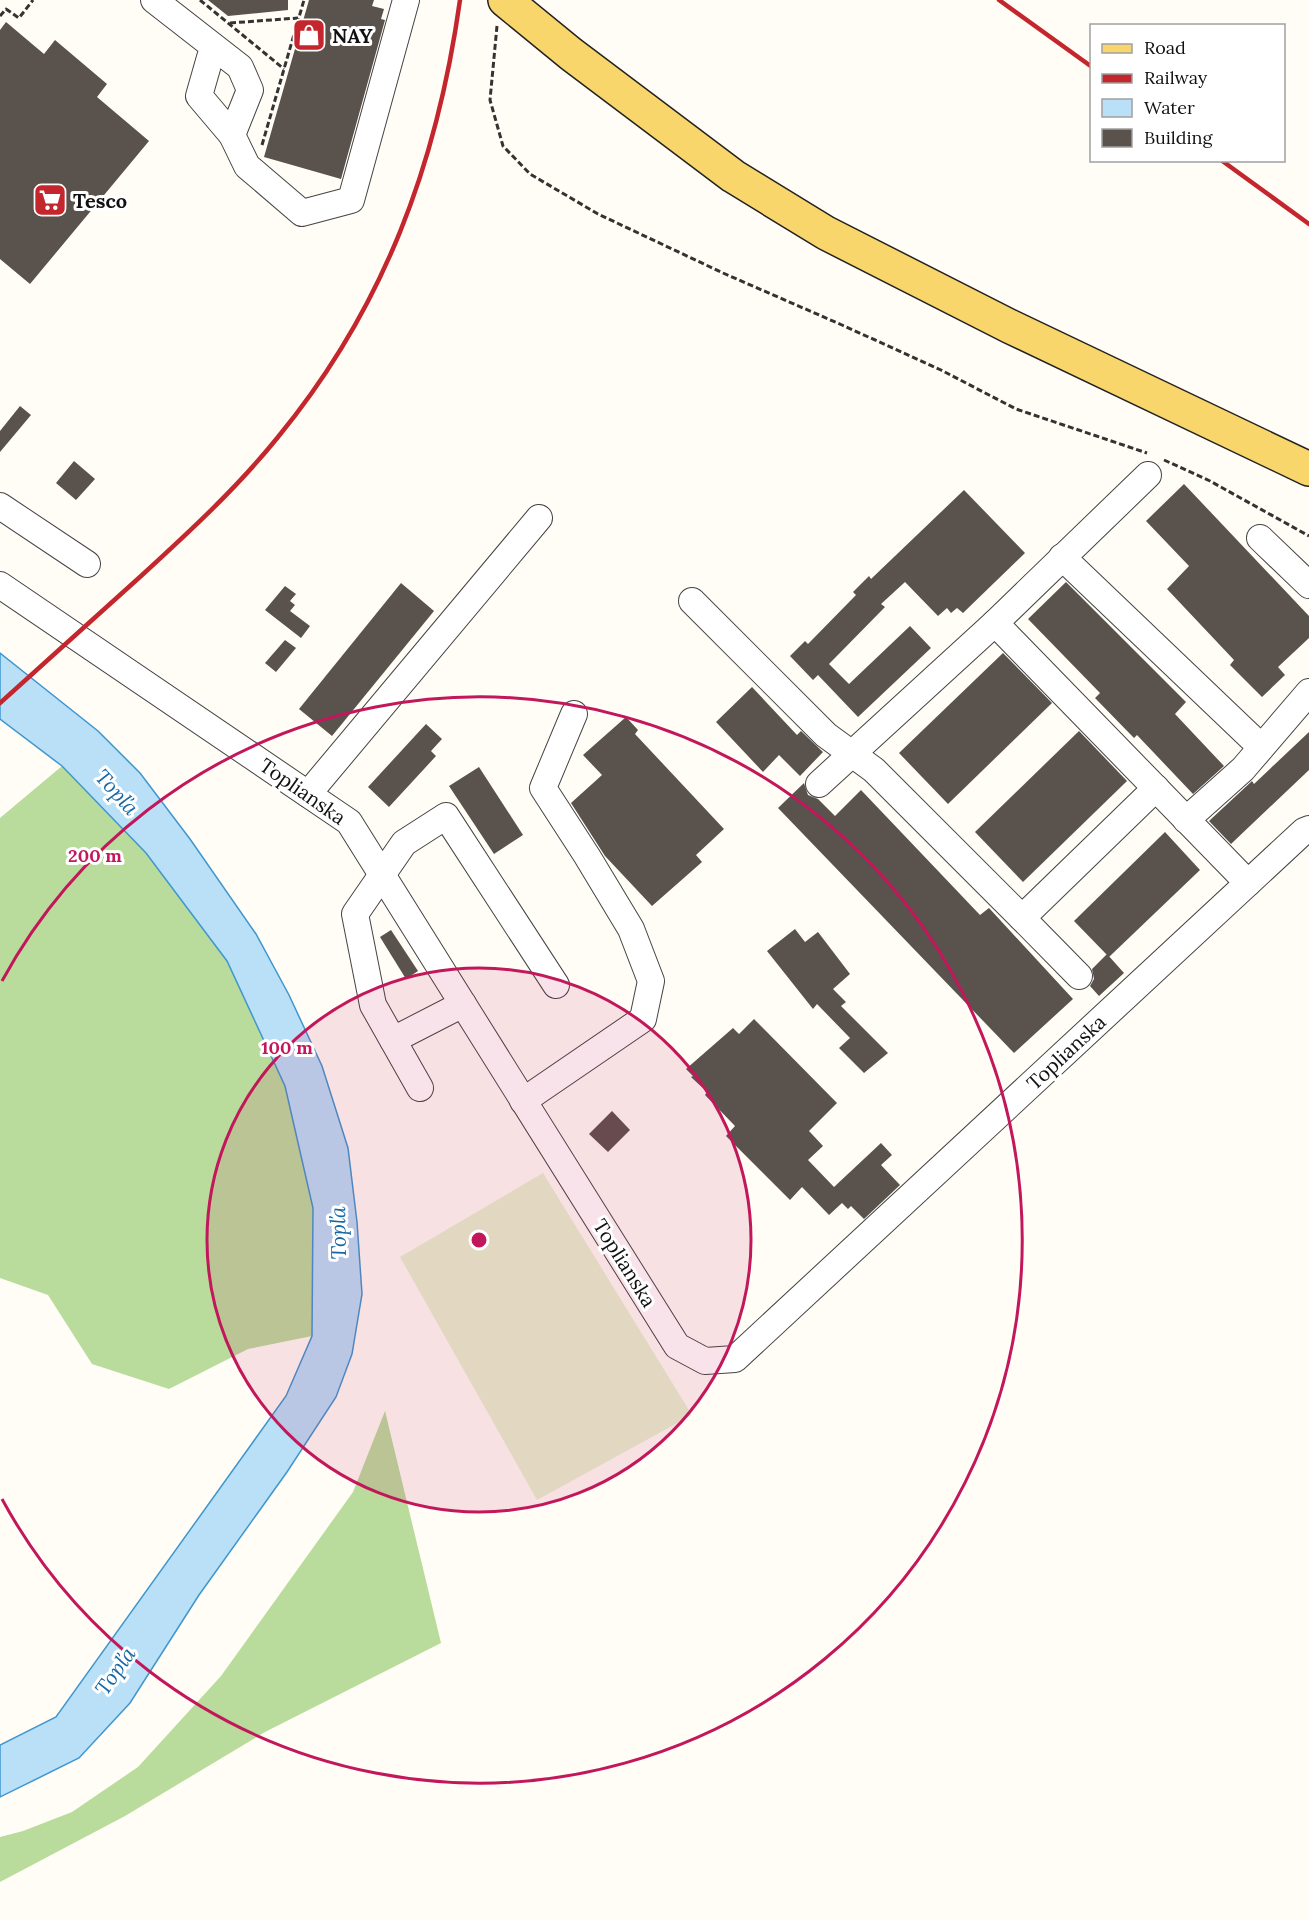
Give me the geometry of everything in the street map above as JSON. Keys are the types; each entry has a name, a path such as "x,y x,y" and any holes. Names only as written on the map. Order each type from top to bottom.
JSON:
{"main road":[{"path":"502,10 571,54 734,176 826,233 1010,326 1309,469"}],"street":[{"path":"154,0 240,68 250,90 232,135"},
{"path":"213,47 199,96 232,135 247,166 302,213 351,200 406,0"},
{"path":"819,784 995,623 1154,463"},
{"path":"0,506 87,564"},
{"path":"308,794 539,518"},
{"path":"1260,537 1309,585"},
{"path":"1062,557 1262,747"},
{"name":"Toplianska","path":"0,585 349,822 676,1346 705,1361 735,1359 1304,831 1309,829"},
{"path":"692,601 826,735 874,770 1079,976"},
{"path":"995,623 1248,883"},
{"path":"1186,820 1243,769 1309,692"},
{"path":"523,1101 643,1019 651,981 631,929 543,788 574,714"},
{"path":"1022,918 1156,788"},
{"path":"420,1088 373,1005 355,914 404,843 446,816 556,985"},
{"path":"393,1041 463,1004"}],"path":[{"path":"0,16 6,9 19,18 33,0"},
{"path":"200,0 284,69"},
{"path":"262,145 304,0"},
{"path":"502,10 490,100 503,146 530,174 598,214 723,273 921,361 1016,409 1154,463 1210,481 1309,536"},
{"path":"228,23 299,18"}],"green space":[{"path":"62,766 146,853 227,961 285,1086 313,1208 312,1336 248,1349 169,1389 92,1364 48,1295 0,1278 0,818"},
{"path":"543,1173 692,1415 537,1500 400,1257"},
{"path":"385,1411 441,1643 265,1732 125,1816 0,1882 0,1837 23,1831 72,1812 138,1767 221,1676 353,1492"}],"water":[{"name":"Topľa","path":"0,653 98,731 140,773 190,839 256,934 289,995 322,1066 348,1148 357,1222 362,1294 352,1354 336,1397 287,1472 199,1595 130,1703 79,1758 0,1797 0,1745 56,1717 286,1396 312,1336 313,1208 285,1086 227,961 146,853 62,766 0,719"}],"building":[{"path":"208,0 288,0 288,10 228,16"},
{"path":"309,0 374,0 372,6 384,9 381,19 385,20 341,179 264,157"},
{"name":"Tesco","path":"6,22 44,54 55,40 107,84 97,97 149,141 30,284 0,259 0,30"},
{"path":"20,406 31,415 0,452 0,431"},
{"path":"74,461 95,479 76,500 56,483"},
{"path":"1184,484 1309,616 1309,638 1278,667 1285,675 1262,697 1230,665 1234,660 1167,589 1189,566 1146,521"},
{"path":"964,490 1025,553 963,613 957,608 951,613 947,608 938,616 905,582 881,604 885,607 829,664 849,684 910,626 931,648 858,717 818,675 813,680 790,656 805,641 808,644 856,595 853,592 869,576 871,579"},
{"path":"1066,582 1186,702 1175,714 1224,766 1193,794 1137,735 1134,738 1095,698 1100,693 1028,619"},
{"path":"401,583 434,611 332,736 299,709"},
{"path":"285,586 296,594 290,601 295,605 290,611 310,626 301,638 265,610"},
{"path":"285,640 296,648 276,672 265,663"},
{"path":"1003,653 1052,703 948,804 899,753"},
{"path":"752,687 797,735 801,731 823,752 800,776 779,755 763,772 716,722"},
{"path":"626,717 638,730 635,734 724,829 696,855 702,862 652,906 605,856 571,803 602,775 583,755"},
{"path":"426,724 442,739 431,751 436,756 389,807 368,787"},
{"path":"1079,731 1127,781 1023,882 975,832"},
{"path":"1309,732 1309,770 1231,844 1209,821 1252,781 1254,784"},
{"path":"479,767 523,835 494,854 449,786"},
{"path":"804,783 808,795 818,799 835,816 861,790 980,915 989,908 1073,999 1014,1053 778,808"},
{"path":"1165,832 1200,870 1109,957 1074,921"},
{"path":"795,929 805,942 818,932 850,974 833,989 846,1002 841,1006 888,1053 864,1073 839,1048 850,1038 817,1004 813,1009 767,951"},
{"path":"391,930 418,971 406,979 380,937"},
{"path":"1107,954 1124,973 1099,996 1090,986 1094,979 1092,969"},
{"path":"754,1019 837,1103 809,1131 823,1146 808,1160 834,1187 881,1143 892,1155 881,1165 900,1185 864,1219 851,1206 848,1209 842,1203 829,1215 802,1187 790,1200 726,1136 735,1126 705,1095 707,1092 686,1069 733,1028 739,1034"},
{"path":"612,1111 630,1130 608,1152 589,1134"}],"railway":[{"path":"0,703 212,509 262,456 315,388 348,337 376,285 400,232 437,119 460,0"},
{"path":"999,0 1090,66"},
{"path":"1224,162 1309,224"}],"place":[{"name":"NAY","path":"309,35"},
{"name":"Tesco","path":"50,200"}]}
